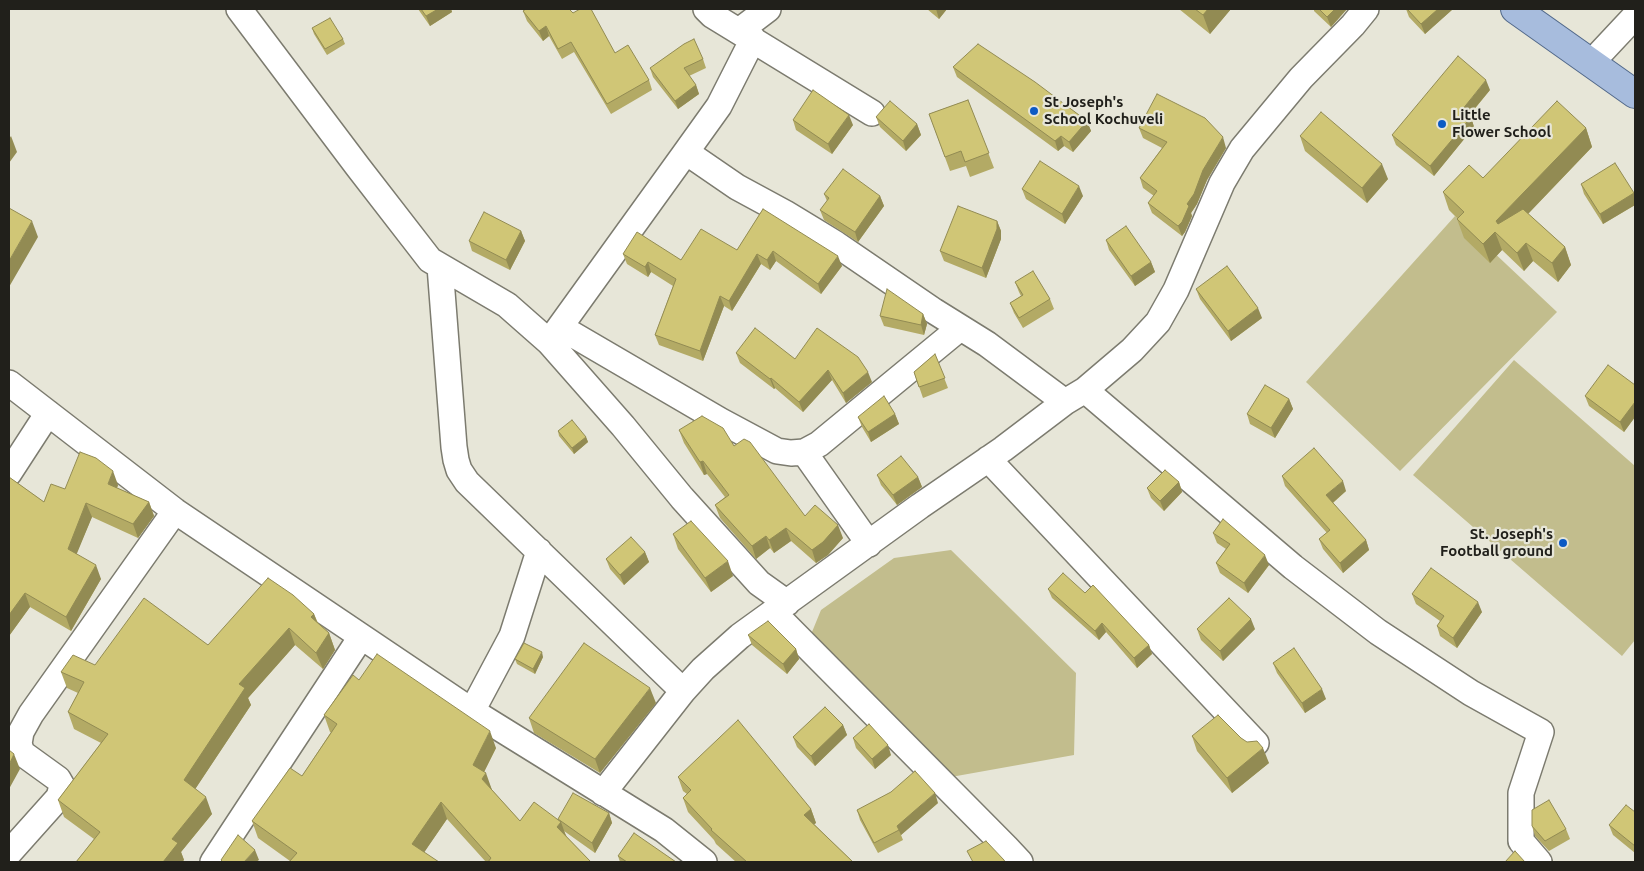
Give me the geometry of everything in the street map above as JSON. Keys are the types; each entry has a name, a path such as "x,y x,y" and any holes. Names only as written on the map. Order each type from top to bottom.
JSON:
{"main road":[{"path":"1514,9 1635,94"}],"street":[{"path":"239,9 430,260 555,334 654,383 777,450 790,453 804,452 819,444 960,328"},
{"path":"706,9 712,15 872,113"},
{"path":"555,334 719,106 746,35 768,9"},
{"path":"603,794 683,691 703,669 740,636 920,506 988,460 1075,396 1132,350 1158,322 1176,290 1222,183 1242,149 1301,78 1348,31 1366,9"},
{"path":"1591,63 1635,16"},
{"path":"686,152 737,187 836,244 960,328 1075,396 1371,626 1472,693 1541,732 1521,793 1521,841 1539,862"},
{"path":"440,266 454,448 459,470 467,482 683,691"},
{"path":"555,334 623,426 682,498 780,608 1020,862"},
{"path":"9,383 175,511 472,711 603,794 664,830 704,862"},
{"path":"9,473 48,413"},
{"path":"804,452 869,544"},
{"path":"988,460 1256,743"},
{"path":"9,853 59,796 62,786 58,779 22,753 19,744 21,732 37,706 175,511"},
{"path":"472,711 512,636 539,551"},
{"path":"213,862 361,637"}],"shaded area":[{"path":"1455,216 1557,312 1400,471 1306,382"},
{"name":"St. Joseph's Football ground","path":"1514,360 1635,466 1635,640 1622,656 1413,475"},
{"path":"951,550 1076,673 1074,755 923,782 805,649 821,610 894,558"}],"building":[{"path":"421,9 438,9 426,16"},
{"path":"526,9 569,9 573,13 580,9 591,9 615,53 628,45 649,80 607,104 571,42 558,49 546,26 539,31 523,11"},
{"path":"1195,9 1208,9 1203,15"},
{"path":"1319,9 1335,9 1327,17"},
{"path":"1407,9 1438,9 1421,24"},
{"path":"330,18 343,39 325,49 312,28"},
{"path":"694,39 703,59 684,68 696,85 675,101 650,68"},
{"name":"St Joseph's School Kochuveli","path":"978,44 1035,82 1087,121 1069,142 1061,136 1055,141 953,67"},
{"name":"Little Flower School","path":"1458,56 1486,80 1462,110 1471,117 1430,166 1392,135"},
{"path":"813,90 849,115 828,144 793,120"},
{"path":"1157,94 1205,118 1223,137 1203,170 1194,194 1187,204 1189,206 1182,222 1178,226 1148,203 1157,191 1140,178 1167,142 1139,128"},
{"path":"968,100 989,153 965,162 961,151 945,157 929,114"},
{"path":"890,101 917,124 903,141 876,117"},
{"path":"1557,101 1586,128 1496,221 1498,224 1523,209 1565,247 1552,263 1526,243 1517,253 1495,232 1483,244 1457,219 1464,212 1443,192 1469,165 1483,178"},
{"path":"1321,112 1382,164 1362,188 1300,136"},
{"path":"1040,161 1079,186 1062,214 1022,189"},
{"path":"1615,163 1634,193 1600,214 1581,184"},
{"path":"843,169 880,196 855,232 820,210 829,198 824,194"},
{"path":"958,206 997,221 997,229 982,268 940,251"},
{"path":"9,208 32,221 9,261"},
{"path":"763,209 838,256 818,284 773,251 767,260 757,254 729,301 720,296 700,351 655,335 676,279 648,262 645,267 623,254 637,232 681,260 701,229 737,250"},
{"path":"484,212 521,231 506,260 469,241"},
{"path":"1126,226 1151,262 1131,276 1106,240"},
{"path":"1227,266 1258,308 1228,331 1196,289"},
{"path":"1033,271 1050,299 1019,318 1010,303 1023,295 1015,282"},
{"path":"887,289 923,314 921,325 880,316"},
{"path":"755,328 795,359 817,328 858,357 868,372 843,393 828,370 799,402 771,378 736,353"},
{"path":"935,354 945,378 919,387 914,372"},
{"path":"1608,365 1635,385 1635,402 1620,422 1585,396"},
{"path":"1265,385 1289,399 1271,428 1247,414"},
{"path":"884,396 895,414 868,432 858,417"},
{"path":"702,416 723,428 734,446 744,439 750,442 805,516 815,505 838,525 823,542 812,550 786,528 769,540 766,536 752,546 715,505 729,495 703,461 700,462 679,430"},
{"path":"572,420 586,437 572,448 558,431"},
{"path":"1314,448 1343,481 1326,495 1366,540 1340,563 1319,539 1330,530 1282,476"},
{"path":"80,452 96,458 113,471 108,484 149,502 133,524 86,503 68,549 96,565 66,617 25,593 9,615 9,477 44,502 51,484 65,489"},
{"path":"901,456 918,477 893,495 877,475"},
{"path":"1165,470 1179,482 1160,501 1147,488"},
{"path":"1223,519 1265,555 1244,583 1216,563 1230,544 1213,533"},
{"path":"691,521 728,561 705,578 673,534"},
{"path":"631,537 645,552 620,575 606,559"},
{"path":"1431,568 1478,602 1453,638 1437,626 1444,616 1412,594"},
{"path":"1063,573 1085,593 1093,585 1149,645 1134,658 1102,623 1095,631 1048,589"},
{"path":"268,578 293,595 314,614 311,617 329,633 316,653 289,628 239,684 245,688 184,780 206,797 172,839 178,843 163,862 76,862 100,832 58,800 108,734 68,712 84,682 61,672 73,655 95,665 144,598 208,645"},
{"path":"1229,598 1251,619 1220,651 1197,629"},
{"path":"768,621 796,649 783,664 748,635"},
{"path":"524,643 542,652 533,669 515,659"},
{"path":"584,643 650,688 595,759 529,718"},
{"path":"1294,648 1322,689 1302,703 1273,663"},
{"path":"377,654 490,731 473,765 486,773 482,779 520,821 534,802 561,822 557,827 591,862 488,862 491,858 441,802 412,844 439,862 289,862 297,853 252,821 290,768 302,776 337,724 324,715 353,675 359,680"},
{"path":"825,707 843,725 811,756 793,737"},
{"path":"1218,715 1241,738 1247,742 1257,741 1263,748 1227,778 1192,736"},
{"path":"738,720 811,809 804,815 853,862 747,862 711,830 683,798 691,790 678,777"},
{"path":"869,724 888,745 872,759 853,738"},
{"path":"9,750 14,754 9,765"},
{"path":"915,771 935,793 897,826 899,830 874,843 857,810 891,792"},
{"path":"573,793 609,813 592,843 558,819"},
{"path":"1549,800 1566,829 1545,841 1532,826 1532,810"},
{"path":"1626,805 1635,812 1635,846 1609,825"},
{"path":"634,833 676,862 627,862 618,856"},
{"path":"238,835 255,850 244,862 223,862 221,860"},
{"path":"986,841 1005,862 973,862 967,851"},
{"path":"1515,851 1525,862 1505,862"}],"place":[{"name":"St Joseph's School Kochuveli","path":"1034,111"},
{"name":"Little Flower School","path":"1442,124"},
{"name":"St. Joseph's Football ground","path":"1563,543"}]}
